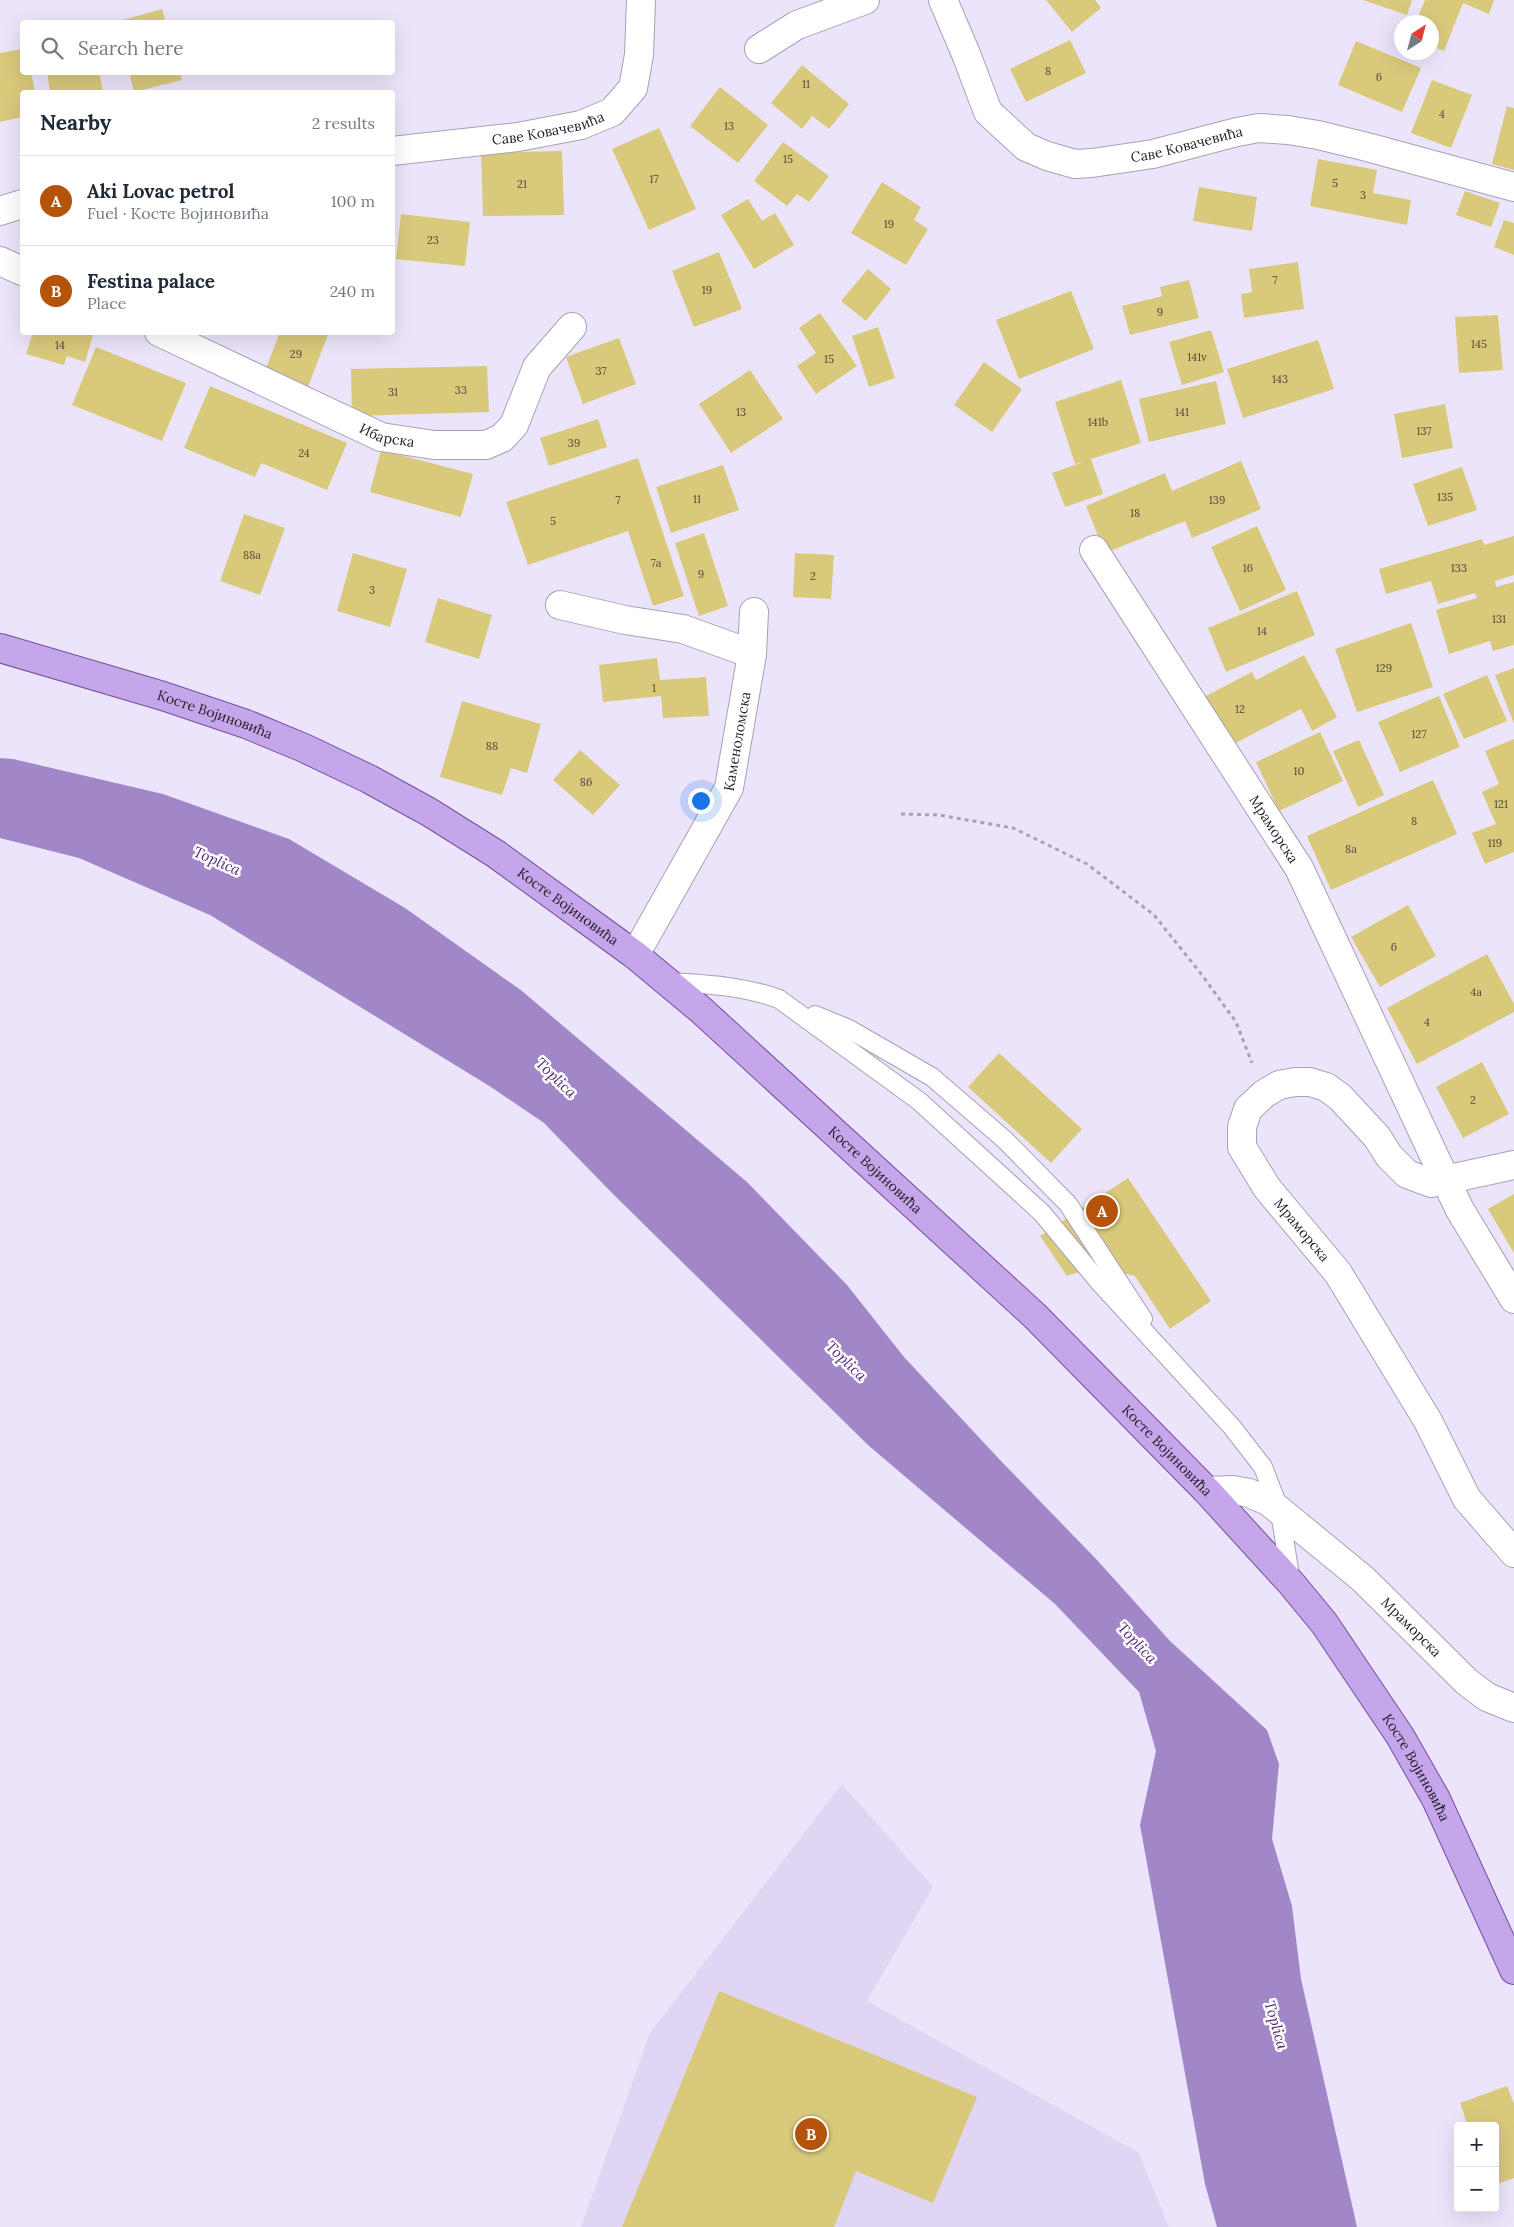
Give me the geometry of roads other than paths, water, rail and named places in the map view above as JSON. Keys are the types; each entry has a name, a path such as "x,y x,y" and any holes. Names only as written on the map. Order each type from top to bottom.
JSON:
{"main road":[{"name":"Косте Војиновића","path":"0,648 163,696 246,724 369,778 429,812 496,854 636,955 668,982 801,1099 1035,1316 1207,1491 1291,1583 1324,1623 1400,1736 1436,1799 1514,1970"}],"street":[{"name":"Саве Ковачевића","path":"395,151 518,137 581,125 612,112 633,88 639,55 641,0"},
{"path":"759,49 797,25 865,0"},
{"name":"Саве Ковачевића","path":"943,0 988,112 1026,147 1047,156 1075,164 1092,163 1153,154 1216,136 1252,130 1288,130 1318,134 1514,187"},
{"path":"0,211 20,205"},
{"path":"0,261 20,270"},
{"name":"Ибарска","path":"165,335 381,436 434,445 486,445 502,438 514,425 537,367 572,327"},
{"name":"Мраморска","path":"1094,550 1299,868 1460,1210 1514,1299"},
{"path":"560,604 625,620 684,629 752,654"},
{"name":"Каменоломска","path":"636,955 729,788 752,654 754,612"},
{"name":"Мраморска","path":"1514,1165 1431,1183 1407,1174 1389,1156 1376,1137 1340,1097 1326,1087 1310,1082 1279,1085 1264,1094 1248,1109 1242,1127 1242,1146 1267,1188 1338,1273 1428,1421 1467,1499 1514,1553"},
{"name":"Мраморска","path":"1207,1491 1233,1490 1249,1493 1268,1501 1363,1579 1467,1682 1513,1711"}],"lane":[{"path":"668,982 729,986 761,992 849,1030 932,1077 1005,1140 1068,1204 1127,1292 1163,1352"},
{"path":"779,999 919,1100 983,1157 1042,1213 1100,1283 1232,1427 1263,1467 1280,1511 1291,1583"}],"water":[{"name":"Toplica","path":"0,758 13,759 163,794 289,839 405,908 522,991 747,1182 847,1285 904,1357 1097,1560 1170,1641 1267,1730 1279,1764 1272,1839 1292,1906 1301,1979 1357,2227 1217,2227 1205,2184 1140,1825 1156,1751 1139,1692 1055,1604 868,1445 610,1191 544,1123 491,1087 210,915 79,858 0,838"}],"place":[{"name":"Aki Lovac petrol","path":"1102,1211"},
{"name":"Festina palace","path":"811,2134"}]}
